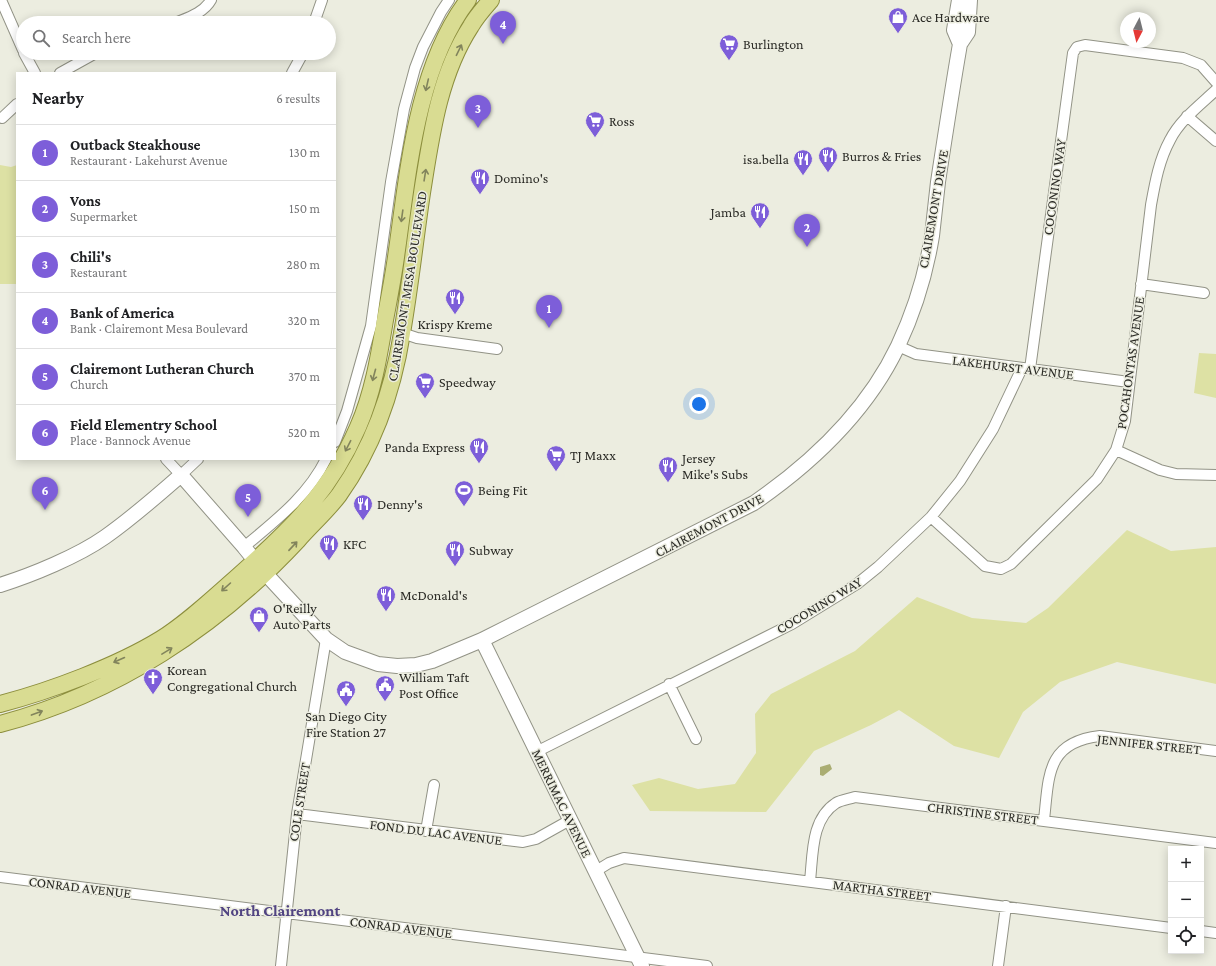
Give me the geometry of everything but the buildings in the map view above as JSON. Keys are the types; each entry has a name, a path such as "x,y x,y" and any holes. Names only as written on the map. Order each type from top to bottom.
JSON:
{"main road":[{"name":"CLAIREMONT MESA BOULEVARD","path":"0,724 29,716 81,697 125,676 175,646 221,611 314,503 343,456 358,427 368,400 376,370 395,266 409,161 432,68 456,16 468,0"},
{"name":"CLAIREMONT MESA BOULEVARD","path":"0,704 23,698 73,679 122,659 161,639 212,599 260,567 325,511 339,495 350,477 385,406 395,372 429,152 441,94 452,63 471,26 491,0"},
{"name":"CLAIREMONT DRIVE","path":"958,0 954,30 960,44"},
{"name":"CLAIREMONT DRIVE","path":"181,475 260,567 326,639 345,652 378,664 397,666 416,665 432,661 482,640 754,503 783,483 822,449 856,411 879,379 898,346 915,301 931,237 960,44 968,32 970,0"},
{"path":"388,305 402,333"},
{"path":"0,585 17,580 104,538 181,475"},
{"name":"MERRIMAC AVENUE","path":"482,640 538,751 570,820 640,962"}],"street":[{"path":"1,0 16,34"},
{"path":"193,16 209,4 211,0"},
{"path":"316,16 322,0"},
{"name":"CLAIREMONT MESA BOULEVARD","path":"336,439 347,411 371,326 387,209 404,109 415,68 423,47 449,0"},
{"name":"COCONINO WAY","path":"538,751 669,684 792,624 857,584 878,567 931,517 960,481 993,429 1026,369 1071,60 1077,48 1085,45 1183,58 1195,61 1216,82"},
{"path":"28,60 34,72"},
{"path":"62,72 83,60"},
{"path":"293,72 299,60"},
{"name":"POCAHONTAS AVENUE","path":"931,517 985,566 1001,569 1011,564 1097,479 1116,450 1125,421 1151,206 1158,172 1170,140 1187,116 1216,90"},
{"path":"2,118 16,105"},
{"path":"1187,116 1216,141"},
{"path":"1141,284 1204,293"},
{"path":"402,333 417,338 497,349"},
{"name":"LAKEHURST AVENUE","path":"898,346 916,354 1129,382"},
{"path":"1116,450 1160,470 1176,474 1216,475"},
{"path":"167,460 181,475 197,460"},
{"path":"244,547 281,516 316,477 325,460"},
{"name":"COLE STREET","path":"280,966 297,814 326,639"},
{"path":"669,684 696,739"},
{"name":"JENNIFER STREET","path":"1044,820 1052,763 1064,748 1083,738 1100,736 1216,751"},
{"path":"426,831 434,785"},
{"name":"CHRISTINE STREET","path":"810,881 816,831 819,821 837,803 854,797 1216,843"},
{"name":"FOND DU LAC AVENUE","path":"297,814 523,842 536,839 570,820"},
{"name":"MARTHA STREET","path":"596,871 609,863 624,858 1168,928"},
{"name":"CONRAD AVENUE","path":"0,877 286,912 640,962 707,966"},
{"path":"998,966 1006,906"},
{"path":"1204,931 1216,933"}],"shaded area":[{"path":"0,165 11,167 16,165 16,284 0,284"},
{"path":"1199,353 1216,354 1216,398 1194,393"},
{"path":"1127,530 1171,551 1216,547 1216,684 1117,662 1060,682 1023,712 999,758 954,746 899,710 871,725 814,751 766,812 650,811 632,785 659,778 698,789 735,784 756,753 755,714 771,694 855,651 917,597 972,618 1026,623 1048,608"},
{"path":"830,764 832,769 823,776 820,775 820,767"}],"place":[{"name":"Ace Hardware","path":"898,34"},
{"name":"Bank of America","path":"503,44"},
{"name":"Burlington","path":"729,61"},
{"name":"Chili's","path":"478,128"},
{"name":"Ross","path":"595,138"},
{"name":"Burros & Fries","path":"828,173"},
{"name":"isa.bella","path":"803,176"},
{"name":"Domino's","path":"480,195"},
{"name":"Jamba","path":"760,229"},
{"name":"Vons","path":"807,247"},
{"name":"Krispy Kreme","path":"455,315"},
{"name":"Outback Steakhouse","path":"549,328"},
{"name":"Speedway","path":"425,399"},
{"name":"Panda Express","path":"479,464"},
{"name":"TJ Maxx","path":"556,472"},
{"name":"Jersey Mike's Subs","path":"668,483"},
{"name":"Being Fit","path":"464,507"},
{"name":"Field Elementry School","path":"45,510"},
{"name":"Clairemont Lutheran Church","path":"248,517"},
{"name":"Denny's","path":"363,521"},
{"name":"KFC","path":"329,561"},
{"name":"Subway","path":"455,567"},
{"name":"McDonald's","path":"386,612"},
{"name":"O'Reilly Auto Parts","path":"259,633"},
{"name":"Korean Congregational Church","path":"153,695"},
{"name":"William Taft Post Office","path":"385,702"},
{"name":"San Diego City Fire Station 27","path":"346,707"}],"district":[{"name":"North Clairemont","path":"280,910"}]}
